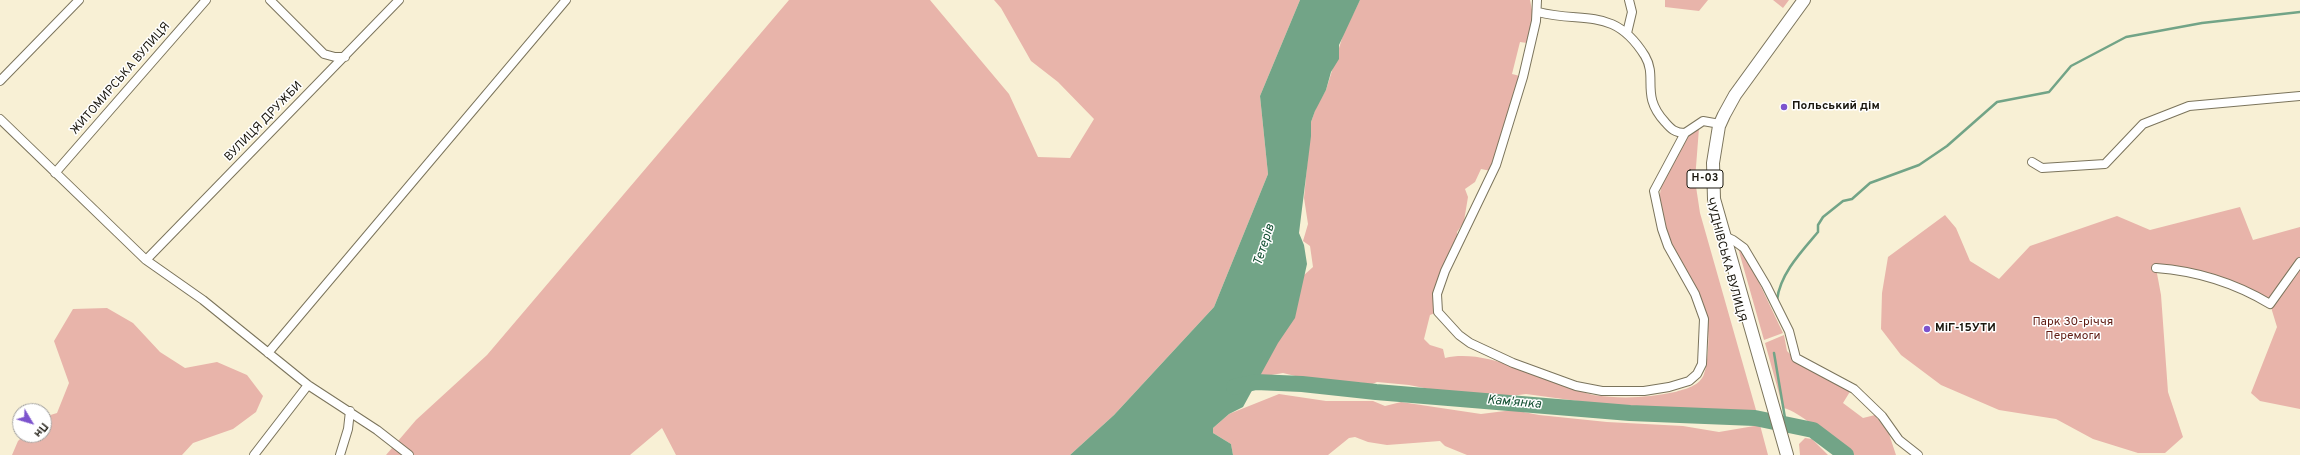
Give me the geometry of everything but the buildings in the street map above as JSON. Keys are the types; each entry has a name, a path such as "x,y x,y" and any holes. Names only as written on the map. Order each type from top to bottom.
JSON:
{"main road":[{"name":"ЧУДНІВСЬКА ВУЛИЦЯ","path":"1760,377 1708,206 1705,178 1717,123 1727,96 1796,0"},
{"name":"ЧУДНІВСЬКА ВУЛИЦЯ","path":"1760,377 1714,199 1712,182 1717,123 1735,95 1804,0"},
{"name":"Н-03","path":"1760,377 1779,455"},
{"name":"Н-03","path":"1760,377 1787,455"}],"street":[{"path":"0,81 79,0"},
{"name":"ЖИТОМИРСЬКА ВУЛИЦЯ","path":"54,173 206,0"},
{"path":"270,0 324,54 334,57 345,57"},
{"name":"ВУЛИЦЯ ДРУЖБИ","path":"146,260 399,0"},
{"path":"268,353 566,0"},
{"path":"1537,0 1538,12 1523,77 1496,165 1445,271 1437,294 1438,312 1459,335 1483,350 1513,363 1576,386 1597,390 1644,391 1669,387 1689,381 1697,374 1702,364 1704,319 1695,294 1668,246 1662,229 1654,191 1685,133 1703,121 1717,123"},
{"path":"1628,33 1632,12 1630,0"},
{"path":"1538,12 1601,19 1618,26 1628,33 1646,58 1649,67 1650,92 1654,107 1670,128 1678,133 1685,133"},
{"path":"2032,162 2042,168 2105,164 2143,124 2189,106 2300,96"},
{"path":"0,119 54,173 146,260 203,300 308,385 350,411 409,455"},
{"path":"1724,236 1733,240 1744,248 1766,285 1789,331 1796,358 1854,389 1882,416 1899,440 1918,455"},
{"path":"2156,268 2211,277 2248,290 2270,304 2300,262"},
{"path":"254,455 308,385"},
{"path":"340,455 348,429 350,411"}],"green space":[{"path":"789,0 930,0 1009,94 1038,157 1070,158 1094,119 1058,82 1031,61 1001,8 994,0 1300,0 1260,96 1268,174 1214,307 1114,415 1070,455 676,455 662,428 630,455 386,455 416,420 487,355"},
{"path":"1360,0 1530,0 1533,15 1527,43 1520,42 1512,74 1520,76 1491,171 1481,169 1475,182 1465,189 1468,197 1464,222 1457,232 1457,238 1435,313 1430,315 1424,339 1430,345 1443,349 1445,358 1460,356 1475,357 1507,364 1593,395 1624,397 1655,396 1675,392 1696,384 1702,378 1706,368 1708,327 1703,307 1695,288 1667,234 1661,215 1660,194 1665,178 1684,142 1692,131 1699,128 1695,180 1700,213 1756,410 1738,414 1710,409 1698,414 1685,410 1667,414 1651,408 1630,410 1600,404 1526,394 1503,397 1465,396 1409,385 1377,382 1368,386 1364,383 1353,382 1328,384 1283,373 1254,378 1304,275 1313,267 1310,246 1303,241 1308,224 1304,198 1311,122 1317,105 1326,90 1344,32"},
{"path":"1665,0 1708,0 1699,11 1665,7"},
{"path":"1773,0 1789,0 1783,8"},
{"name":"Парк 30-річчя Перемоги","path":"2240,207 2253,240 2300,227 2300,409 2260,401 2251,393 2277,327 2270,304 2248,290 2156,268 2161,295 2168,392 2183,437 2165,453 2138,453 2093,439 2056,419 1999,410 1941,385 1901,355 1881,329 1882,293 1888,257 1945,215 1956,228 1970,261 1999,279 2030,246 2117,216 2150,230"},
{"path":"1738,248 1744,251 1783,333 1764,340"},
{"path":"107,308 133,323 160,352 185,368 217,362 247,375 263,396 256,412 233,429 193,443 182,455 12,455 17,443 52,443 52,415 57,413 69,383 54,341 73,309"},
{"path":"1784,335 1787,351 1792,356 1851,390 1843,403 1863,418 1875,415 1889,434 1896,455 1843,455 1816,427 1790,410 1783,408 1765,343"},
{"path":"1279,394 1326,401 1373,401 1385,406 1401,402 1481,414 1513,410 1539,415 1607,422 1683,426 1719,432 1760,425 1768,455 1467,455 1445,446 1440,441 1387,445 1368,442 1355,437 1349,438 1328,455 1233,455 1231,444 1213,433 1213,428 1229,414"},
{"path":"1805,438 1812,439 1828,455 1800,455 1799,444"}],"water":[{"name":"Тетерів","path":"1300,0 1360,0 1339,45 1339,59 1331,72 1326,90 1311,122 1311,136 1299,233 1304,245 1307,264 1295,318 1278,343 1243,407 1229,414 1213,428 1213,433 1231,444 1233,455 1070,455 1114,415 1214,307 1268,174 1260,96"}],"waterway":[{"path":"1777,300 1782,281 1798,255 1818,232 1818,225 1823,217 1843,201 1852,199 1870,183 1919,165 1947,146 1997,102 2049,92 2071,66 2126,37 2202,23 2300,12"},
{"path":"1774,353 1786,424"},
{"name":"Кам'янка","path":"1234,387 1256,382 1302,384 1376,392 1630,413 1755,418 1813,430 1846,455"}],"place":[{"name":"Польський дім","path":"1784,107"},
{"name":"МіГ-15УТИ","path":"1927,329"}]}
